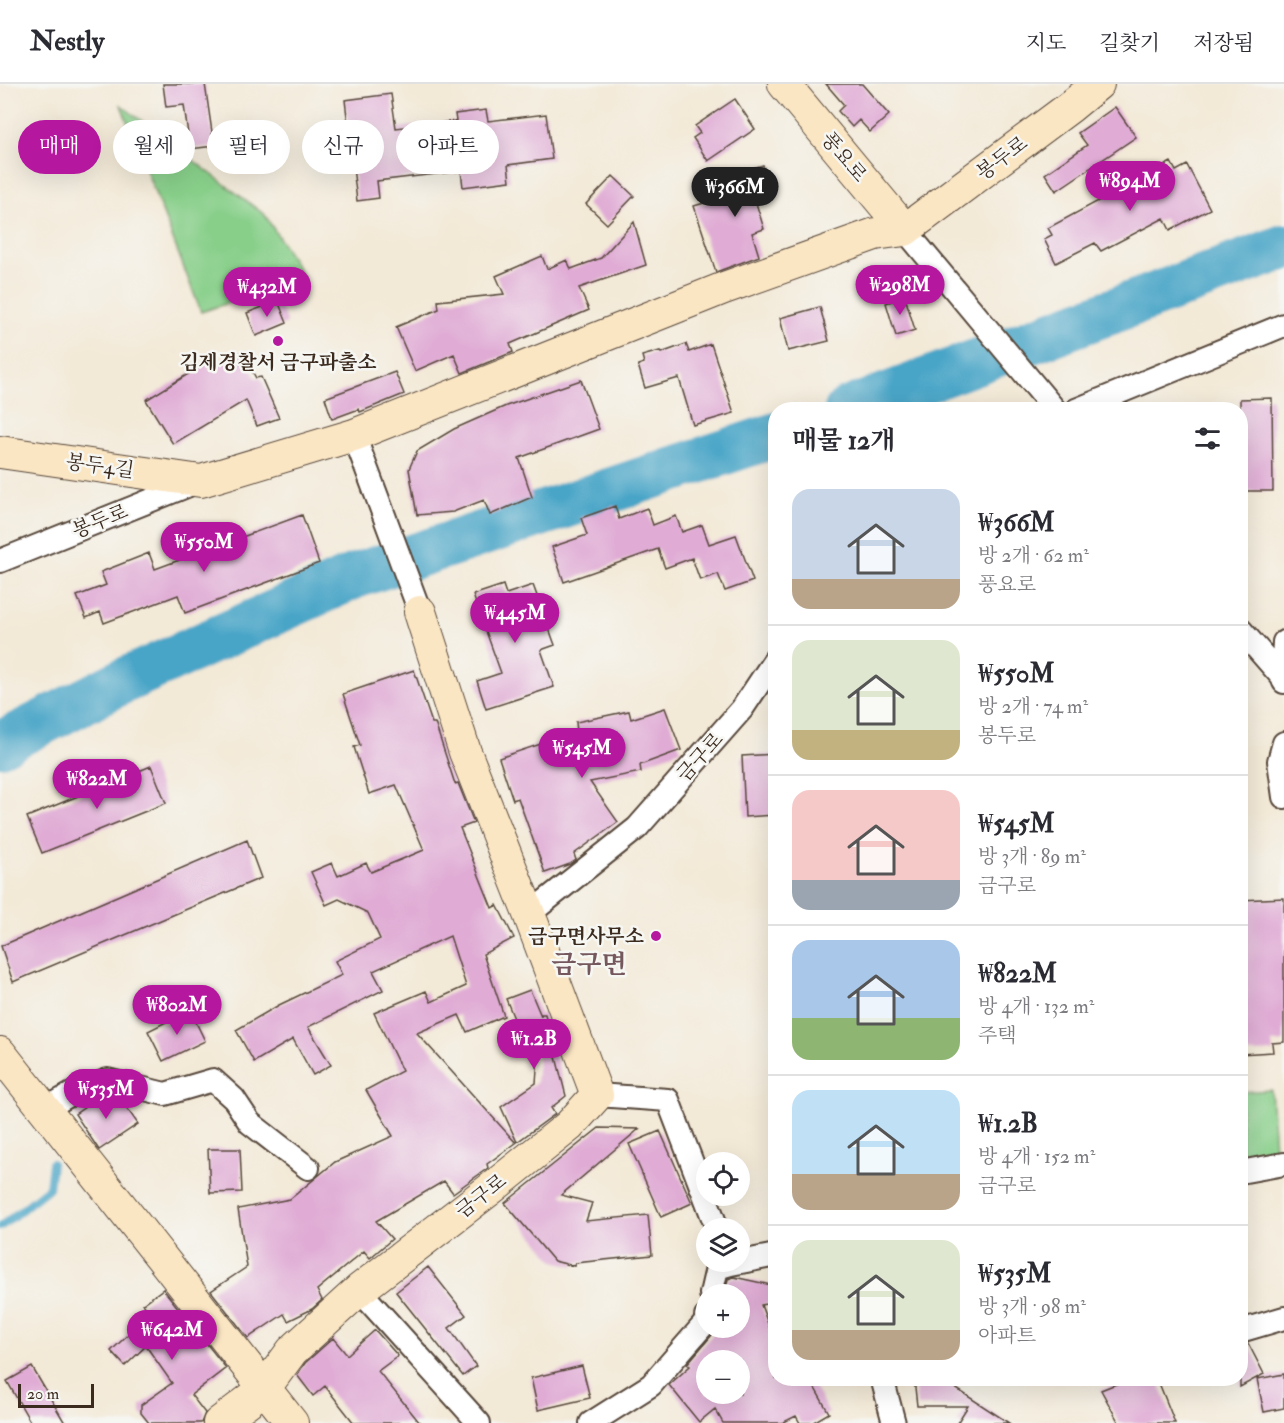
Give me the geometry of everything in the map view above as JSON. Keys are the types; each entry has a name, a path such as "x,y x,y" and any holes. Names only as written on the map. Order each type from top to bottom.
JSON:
{"street":[{"name":"풍요로","path":"784,84 905,230"},
{"name":"봉두로","path":"905,230 1098,84"},
{"path":"201,481 354,435 724,288 875,234 905,230 1049,402"},
{"path":"1096,402 1284,325"},
{"path":"354,435 420,612 465,752 597,1095 668,1100 713,1218"},
{"name":"봉두4길","path":"0,452 201,481"},
{"name":"봉두로","path":"0,561 201,481"},
{"path":"1248,638 1283,680"},
{"path":"1283,680 1284,642"},
{"name":"금구로","path":"529,914 637,828 742,708 768,670"},
{"path":"1284,743 1279,761 1284,797"},
{"path":"0,1053 292,1423"},
{"path":"45,1109 75,1092 108,1080 165,1094 213,1080 234,1099 250,1123 308,1168"},
{"name":"금구로","path":"219,1423 264,1389 292,1351 359,1290 485,1194 569,1126 597,1095"},
{"path":"1248,1171 1284,1164"},
{"path":"750,1260 768,1256"},
{"path":"359,1290 479,1423"},
{"path":"1248,1329 1284,1318"},
{"path":"591,1423 651,1385 696,1332"},
{"path":"884,1386 894,1423"}],"green space":[{"path":"121,105 141,120 127,120"},
{"path":"195,162 207,171 207,174 211,174 265,215 304,278 201,312 148,174 195,174"},
{"path":"1271,1090 1275,1149 1248,1151 1248,1092"}],"building":[{"path":"163,84 205,84 210,120 207,120 207,147 195,148 195,120 186,120 184,105 166,107"},
{"path":"826,84 862,84 889,115 870,132 859,120 852,127 838,111 844,105"},
{"path":"391,94 396,128 396,174 436,174 377,181 379,198 357,201 354,174 384,174 384,120 347,120 345,100"},
{"path":"735,99 755,129 708,161 693,138 700,133 695,126"},
{"path":"1115,107 1136,137 1056,191 1045,174 1087,145 1078,133"},
{"path":"486,110 488,120 456,120 455,114"},
{"path":"546,114 552,159 508,165 510,181 463,187 461,174 499,174 499,120 496,120"},
{"path":"1171,162 1176,171 1187,165 1210,209 1170,230 1164,218 1101,251 1095,243 1056,263 1044,239 1052,235 1048,228"},
{"path":"763,165 773,198 756,203 764,229 752,233 759,256 716,272 694,206 731,195 720,178"},
{"path":"613,176 634,196 607,224 586,204"},
{"path":"634,222 646,265 579,288 589,310 510,344 513,352 462,373 454,354 415,371 396,327 439,309 438,301 504,294 496,276 542,256 547,269 567,260 571,269 601,258"},
{"path":"905,297 915,330 896,336 886,303"},
{"path":"278,301 287,323 256,336 247,313"},
{"path":"820,307 829,341 788,351 780,318"},
{"path":"686,344 689,352 711,344 734,413 693,425 679,378 645,388 638,365 644,363 642,356 660,351 661,353"},
{"path":"241,352 256,378 261,377 279,418 257,426 246,400 173,444 146,400 206,363 210,370"},
{"path":"395,372 404,394 360,412 359,409 332,419 325,398"},
{"path":"581,380 599,429 519,458 532,497 490,515 484,500 453,512 417,515 409,469 417,451 454,429 506,406"},
{"path":"1272,398 1273,491 1248,491 1248,402 1240,402 1240,399"},
{"path":"615,506 619,519 647,508 653,525 676,516 682,532 702,525 709,544 736,535 753,581 725,591 718,574 700,580 692,558 665,568 658,549 564,582 552,547 587,535 581,518"},
{"path":"302,515 319,563 185,613 178,595 104,623 100,612 86,618 77,596 106,585 101,572 149,553 155,569"},
{"path":"503,585 506,594 533,585 555,645 541,650 554,687 486,709 477,681 501,673 473,595"},
{"path":"414,670 432,723 435,723 455,784 458,783 474,823 460,828 492,908 497,905 514,938 483,954 504,1016 467,1032 459,1015 417,1033 516,1143 487,1164 488,1168 453,1193 444,1181 376,1221 392,1239 370,1258 364,1251 317,1290 322,1300 312,1309 288,1321 284,1314 248,1338 211,1291 247,1267 238,1209 290,1199 335,1162 393,1136 366,1090 402,1071 374,1013 426,991 431,1002 466,986 450,936 373,971 383,990 308,1027 331,1065 313,1075 293,1039 254,1062 236,1030 279,1005 342,975 335,961 380,939 368,913 339,899 326,905 311,872 332,863 338,876 366,863 371,872 424,850 396,785 369,794 354,747 360,745 343,694"},
{"path":"665,708 681,750 640,765 641,772 590,782 618,822 574,854 576,860 545,873 518,798 513,800 499,758 577,732 576,722 629,711 631,719"},
{"path":"768,754 768,816 745,817 742,756"},
{"path":"151,766 166,803 42,853 27,817"},
{"path":"247,840 261,878 13,982 1,946"},
{"path":"1284,898 1284,1042 1272,1043 1273,1052 1248,1054 1248,900"},
{"path":"530,990 541,1016 545,1014 566,1096 551,1108 555,1114 517,1142 501,1107 536,1083 539,1043 526,1048 506,999"},
{"path":"190,1010 205,1041 163,1061 148,1031"},
{"path":"109,1094 119,1097 138,1124 99,1150 75,1114 100,1097"},
{"path":"599,1128 639,1129 561,1195 592,1203 586,1221 648,1215 652,1255 575,1263 574,1266 554,1261 505,1203"},
{"path":"660,1131 692,1203 661,1217 629,1144"},
{"path":"208,1149 240,1149 242,1192 210,1193"},
{"path":"428,1267 466,1315 449,1328 476,1366 463,1376 396,1292"},
{"path":"734,1277 768,1284 768,1304 761,1305 768,1324 768,1386 814,1386 829,1413 812,1423 800,1423 796,1416 782,1423 723,1423 715,1409 699,1422 669,1385 690,1366 687,1364 696,1354 696,1404 750,1404 750,1350 699,1350 709,1338 750,1338 750,1284 727,1284 728,1279"},
{"path":"163,1289 226,1368 191,1395 205,1413 201,1423 149,1423 141,1413 141,1405 172,1383 146,1346 125,1366 111,1351 150,1313 143,1304"},
{"path":"375,1330 398,1356 378,1371 420,1423 354,1423 325,1386 313,1396 297,1375 305,1363 333,1338 347,1355"},
{"path":"1248,1343 1264,1374 1248,1383"},
{"path":"582,1366 590,1398 538,1410 531,1378"},
{"path":"32,1367 65,1423 31,1423 7,1381"},
{"path":"1284,1374 1284,1408 1264,1412 1257,1379"},
{"path":"915,1386 952,1386 1009,1423 957,1423 968,1406 917,1406"},
{"path":"1111,1386 1160,1386 1175,1423 1119,1423 1101,1390"}],"waterway":[{"path":"868,402 1284,247"},
{"path":"0,744 121,682 355,576 768,438"},
{"path":"0,1227 49,1188 52,1163"}],"place":[{"name":"김제경찰서 금구파출소","path":"278,341"},
{"name":"금구면사무소","path":"656,936"}],"district":[{"name":"금구면","path":"589,965"}]}
